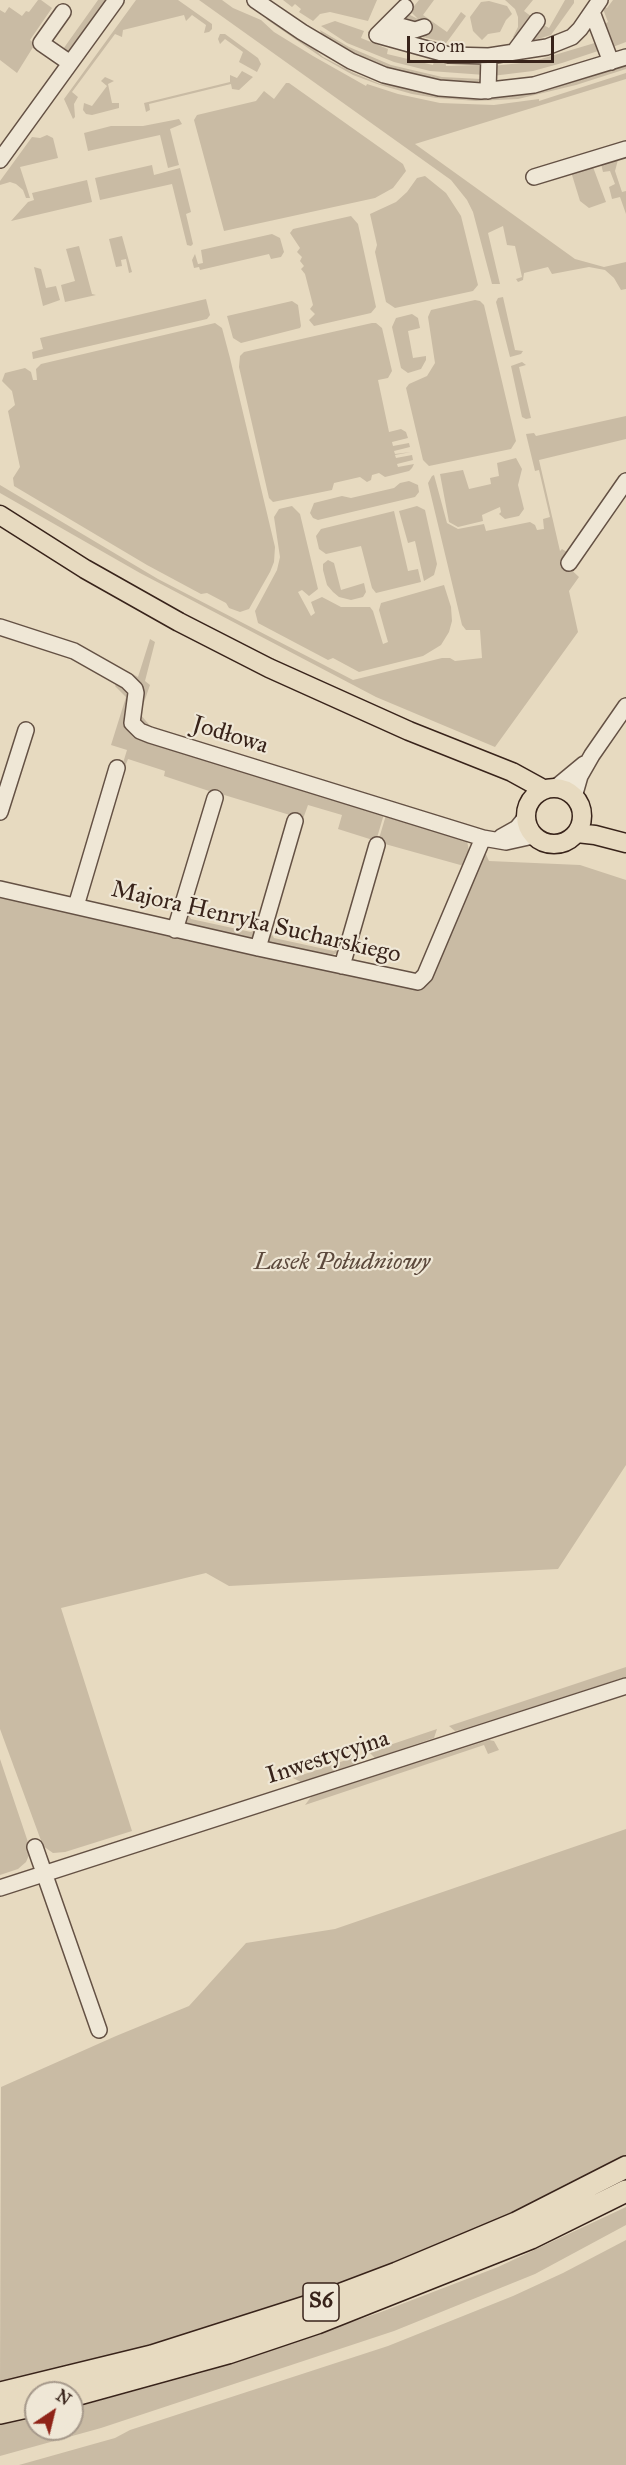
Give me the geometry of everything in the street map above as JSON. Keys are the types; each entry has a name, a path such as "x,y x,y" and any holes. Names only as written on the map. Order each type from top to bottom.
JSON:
{"highway":[{"name":"S6","path":"0,2393 152,2356 315,2304 397,2273 516,2223 626,2167"},
{"name":"S6","path":"84,2393 228,2353 409,2289 531,2238 626,2191"},
{"path":"0,2413 24,2408"}],"main road":[{"path":"0,515 85,569 179,622 269,668 549,789"},
{"path":"485,763 516,786 527,810 529,829 533,836 551,844 570,840 579,826 582,810 574,797 564,790 549,789 539,791 527,810"},
{"path":"579,826 626,838"},
{"path":"579,826 595,835 626,843"}],"street":[{"path":"0,160 116,0"},
{"path":"255,0 326,47 370,70 407,82 439,88 488,91 534,85 619,60 596,6 572,37 547,47 489,56 449,55 377,35 405,7"},
{"path":"63,12 41,43 70,63"},
{"path":"514,52 537,21"},
{"path":"389,23 415,30 424,27"},
{"path":"488,91 489,56"},
{"path":"534,177 626,149"},
{"path":"569,563 626,481"},
{"name":"Jodłowa","path":"0,627 74,651 127,681 135,689 132,723 140,731 489,839"},
{"path":"574,797 580,776 592,755 626,706"},
{"path":"0,812 26,730"},
{"path":"549,789 592,755"},
{"path":"76,906 117,768"},
{"path":"175,930 215,798"},
{"path":"489,839 517,828 527,810"},
{"path":"258,948 296,821"},
{"path":"489,839 506,842 533,836"},
{"name":"Majora Henryka Sucharskiego","path":"0,889 175,930 396,978 421,981 489,839"},
{"path":"342,966 377,845"},
{"name":"Inwestycyjna","path":"0,1888 626,1686"},
{"path":"35,1847 99,2030"}],"green space":[{"path":"38,0 52,8 30,40 35,44 17,73 0,60 0,10 5,13 9,7 22,16 26,11 29,12"},
{"path":"98,0 109,0 71,52 67,54 61,52"},
{"path":"136,0 178,0 212,24 212,29 204,33 206,25 192,15 186,21 184,15 123,30 122,37 115,34 72,92 78,97 74,104 75,117 73,119 64,99"},
{"path":"199,0 222,0 233,8 261,20 274,32 366,86 367,84 398,94 440,103 494,105 539,99 539,101 626,73 626,79 415,144 575,259 604,267 626,262 626,289 621,290 614,278 605,270 589,267 552,274 548,267 524,273 523,280 518,282 516,279 522,277 515,246 507,245 503,226 488,233 500,284 492,284 473,212 467,200 451,180"},
{"path":"283,0 377,0 368,21 330,12 320,14 313,21 299,12 301,9 295,4 292,7"},
{"path":"419,0 434,0 423,15 447,32 461,12 466,16 444,46 439,46 440,41 422,37 420,42 405,38 404,17 408,14 418,19 410,11"},
{"path":"505,0 533,0 524,11 532,17 517,40 513,37 518,27 518,17 515,9"},
{"path":"565,0 574,0 574,3 551,35 528,42 540,23 549,28"},
{"path":"613,0 626,0 626,42 610,48 603,25 608,22 603,9 598,10 601,5 607,8"},
{"path":"489,1 507,6 512,14 500,32 488,34 482,40 473,31 470,17 481,2"},
{"path":"271,18 309,44 323,57 354,73 380,84 396,85 430,94 486,98 524,94 574,82 626,65 626,69 576,85 518,99 476,101 436,98 412,94 380,85 353,75 321,57 266,19"},
{"path":"335,21 364,31 361,38 388,49 387,54 433,65 435,58 445,59 446,66 481,65 485,75 430,71 394,62 347,43 321,26"},
{"path":"320,30 349,47 391,65 442,77 481,79 477,83 440,80 393,70 355,55 322,36"},
{"path":"220,34 225,34 258,58 261,64 257,72 239,62 243,52 225,39 220,44 218,39"},
{"path":"598,42 601,50 562,63 533,71 492,76 492,66 531,62"},
{"path":"242,71 253,77 239,90 232,89 231,84 149,104 150,110 146,112 144,103 230,82 230,75 237,78"},
{"path":"105,77 114,81 108,84 112,103 119,103 119,108 92,115 86,114 83,110 84,103 92,106 107,86 101,81"},
{"path":"286,83 403,164 406,171 393,188 375,198 224,231 194,120 197,115 256,101 264,91 274,99"},
{"path":"179,119 182,124 170,129 179,165 168,168 160,135 88,151 84,133 111,126 143,126"},
{"path":"47,135 53,138 58,158 20,167 30,198 26,198 23,190 16,184 10,182 0,185 0,181 32,137 40,138"},
{"path":"617,156 615,171 622,192 626,191 626,214 620,197 612,199 609,187 615,184 610,171 603,172 601,164"},
{"path":"152,165 154,175 180,168 191,212 186,214 193,244 191,246 187,245 172,184 100,200 95,178"},
{"path":"593,167 606,202 589,208 580,201 572,171"},
{"path":"425,176 446,193 461,216 478,285 473,291 395,308 386,302 375,252 377,245 370,214 396,202 417,178"},
{"path":"87,180 92,202 11,221 28,202 34,200 32,193"},
{"path":"351,216 358,224 376,307 371,313 314,326 309,320 315,314 310,309 313,305 305,274 301,269 304,266 300,261 302,257 297,252 300,248 290,233 293,229"},
{"path":"272,234 280,238 284,252 281,257 271,259 269,254 200,270 199,267 194,268 192,260 195,254 198,264 203,263 201,250"},
{"path":"122,236 132,272 129,273 126,259 121,260 122,266 116,267 109,239"},
{"path":"79,246 92,294 96,295 65,302 61,285 75,281 66,249"},
{"path":"34,267 41,269 46,288 56,286 60,300 43,306"},
{"path":"503,297 515,350 523,351 521,354 510,357 496,302 498,298"},
{"path":"206,299 210,315 207,319 33,359 32,352 43,349 40,338"},
{"path":"475,300 484,305 516,441 511,449 429,466 423,460 406,388 409,384 427,376 435,363 428,317 431,310"},
{"path":"292,301 298,305 300,328 241,343 233,338 227,316"},
{"path":"412,314 418,318 420,328 408,331 413,358 426,356 426,360 421,369 408,373 401,368 392,327 396,318"},
{"path":"215,323 222,328 275,547 274,562 270,572 249,609 240,612 229,608 226,603 207,593 201,594 147,565 14,486 13,478 20,467 8,411 15,405 12,391 2,381 5,373 25,368 31,372 33,380 37,380 36,369 41,364"},
{"path":"372,323 382,328 392,371 388,378 378,380 389,432 401,429 406,432 408,438 392,442 393,446 409,443 410,447 394,451 395,454 411,452 395,455 396,458 412,455 413,460 397,464 398,467 414,464 412,468 409,471 385,477 379,473 372,475 371,480 367,482 360,477 334,483 332,490 273,502 269,498 239,367 240,356 244,352"},
{"path":"522,362 526,365 519,367 531,418 526,419 522,417 511,366"},
{"path":"626,416 626,439 539,460 560,551 562,549 567,552 563,557 564,563 579,577 569,591 578,632 495,747 376,697 140,573 0,493 0,485 158,579 353,680 442,658 455,661 482,658 480,630 466,630 462,625 428,483 432,476 434,475 447,523 458,529 484,524 486,531 530,522 537,530 544,529 543,519 550,517 539,470 535,471 526,434 534,433 536,436"},
{"path":"516,458 522,469 518,485 524,509 519,516 505,519 499,514 500,507 482,515 483,521 458,527 449,522 440,474 463,470 469,489 491,484 490,478 499,476 497,463"},
{"path":"409,481 418,485 419,492 415,497 318,520 310,513 314,503 342,496 351,498 394,488 400,483"},
{"path":"292,506 300,514 318,589 309,596 302,590 298,592 311,616 315,613 311,602 322,597 341,607 370,607 383,644 388,642 379,610 381,603 444,585 451,607 452,621 449,632 441,645 423,656 359,672 333,658 328,660 258,623 255,611 277,570 280,557 274,517 279,509"},
{"path":"417,506 425,510 437,564 434,575 424,581 415,541 408,543 399,511"},
{"path":"394,511 408,571 418,569 421,582 376,593 372,588 361,546 326,554 319,549 316,536 321,529"},
{"path":"328,560 334,563 341,590 364,583 366,592 363,597 351,600 339,597 333,592 327,585 323,570 323,564"},
{"path":"150,639 155,642 145,681 150,685 140,714 151,727 179,737 144,727 137,719 141,685 127,674 127,671 138,677"},
{"path":"117,683 127,694 124,727 134,738 384,814 376,841 338,829 342,815 308,805 303,819 221,794 193,850 212,792 164,776 165,771 128,759 122,774 120,773 127,750 111,745 126,697 115,686"},
{"path":"386,815 467,841 469,851 464,866 385,844 383,850 378,842"},
{"name":"Lasek Południowy","path":"483,848 489,861 580,865 626,880 626,1465 558,1569 229,1586 206,1573 61,1608 132,1831 65,1852 53,1853 43,1846 0,1729 0,895 415,988"},
{"path":"186,911 191,919 251,932 258,928 252,940 185,926"},
{"path":"269,930 274,938 334,951 341,946 340,954 330,956 271,945 267,939"},
{"path":"626,1667 626,1677 460,1730 455,1731 449,1726"},
{"path":"437,1729 434,1738 375,1758 369,1752"},
{"path":"489,1740 494,1741 499,1750 488,1754 484,1745 305,1805 311,1797"},
{"path":"358,1756 355,1764 301,1782 293,1778"},
{"path":"0,1759 31,1851 26,1862 18,1869 0,1875"},
{"path":"626,1829 626,2160 440,2247 307,2297 64,2370 0,2384 1,2087 189,2006 246,1943 335,1929"},
{"path":"626,2207 626,2225 535,2274 394,2331 84,2433 84,2405 201,2373 381,2312 498,2267"},
{"path":"626,2240 626,2465 19,2465 115,2438 130,2430 388,2346 513,2296"},
{"path":"24,2420 24,2441 54,2441 0,2456 0,2425"}]}
